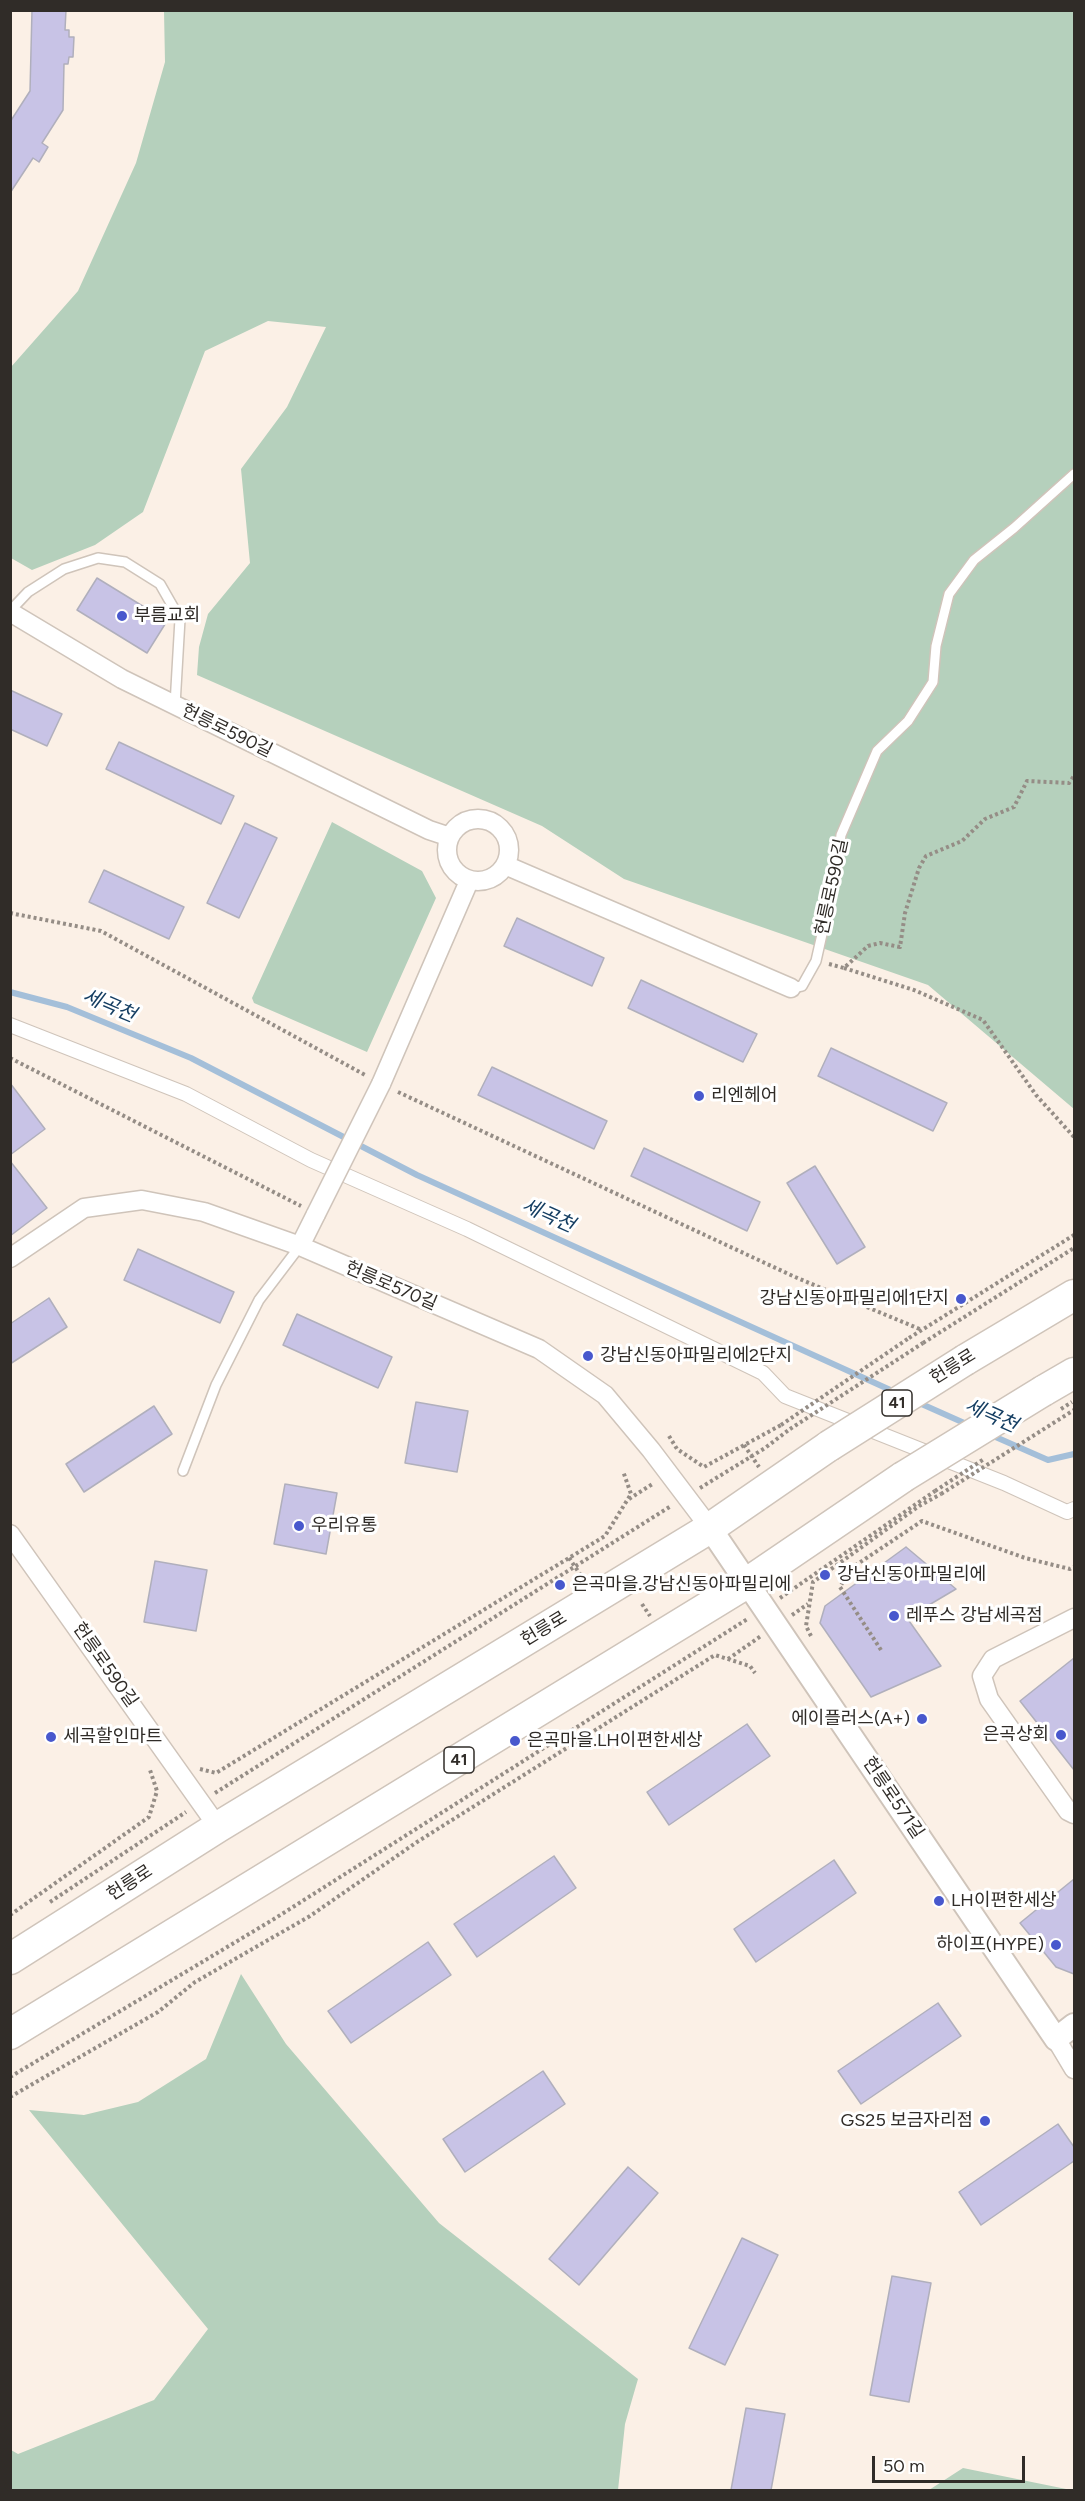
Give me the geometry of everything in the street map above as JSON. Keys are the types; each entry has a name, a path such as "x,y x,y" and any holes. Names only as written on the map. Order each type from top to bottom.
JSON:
{"main road":[{"name":"헌릉로","path":"10,1959 218,1827 710,1528 829,1446 965,1360 1074,1295"},
{"name":"41","path":"10,2034 747,1583 903,1478 1074,1373"}],"street":[{"name":"헌릉로590길","path":"10,611 122,679 429,830 450,837"},
{"path":"472,820 493,822 505,834 509,844 505,865 490,878 469,881 450,867 447,846 450,837 456,828 472,820"},
{"name":"헌릉로590길","path":"505,865 791,988"},
{"path":"300,1246 381,1084 469,881"},
{"path":"10,1024 186,1094 311,1160 467,1229 763,1373 785,1396 1004,1483 1067,1512 1074,1509"},
{"name":"헌릉로570길","path":"10,1258 84,1208 142,1200 204,1212 300,1246 539,1349 605,1395 710,1528"},
{"name":"헌릉로571길","path":"710,1528 1056,2039 1074,2069"},
{"name":"헌릉로590길","path":"10,1534 218,1827"},
{"path":"1074,1618 993,1659 982,1676 988,1699 1068,1811 1074,1814"},
{"path":"1056,2039 1074,2025"}],"lane":[{"name":"헌릉로590길","path":"791,988 802,986 816,961 836,872 841,835 877,751 908,721 933,682 936,646 949,594 974,560 1014,528 1074,474"},
{"path":"10,611 28,592 64,569 98,558 125,562 160,584 180,619 176,705"},
{"path":"183,1472 216,1385 259,1300 300,1246"}],"path":[{"path":"844,968 868,946 880,943 900,947 905,913 926,856 962,841 985,819 1014,807 1027,781 1069,783 1074,776"},
{"path":"10,913 101,931 381,1084 795,1277 922,1330"},
{"path":"816,961 914,990 983,1020 1036,1095 1074,1137"},
{"path":"10,1058 316,1214"},
{"path":"669,1436 677,1449 704,1467 781,1425 909,1338 1074,1235"},
{"path":"40,1908 201,1803 765,1448 790,1429 1074,1248"},
{"path":"813,1638 806,1626 813,1582 919,1506 1074,1410"},
{"path":"192,1761 198,1769 216,1773 604,1536 631,1494 623,1471"},
{"path":"10,2077 274,1919 765,1609 935,1491"},
{"path":"881,1650 840,1587 850,1569 922,1521 1025,1558 1070,1569 1074,1567"},
{"path":"10,2097 158,2012 195,1982 310,1916 417,1842 715,1654 750,1666 755,1673"},
{"path":"10,1915 149,1817 157,1791 150,1770"}],"green space":[{"path":"164,11 1074,11 1074,1109 928,985 624,879 542,826 197,675 199,647 208,614 250,563 241,469 287,407 326,327 268,321 205,351 143,512 95,545 32,570 11,558 11,367 78,291 136,163 165,62"},
{"path":"332,822 422,871 436,898 367,1052 254,1003 252,998"},
{"path":"241,1974 286,2044 439,2223 638,2379 625,2424 618,2490 11,2490 11,2450 18,2454 154,2400 208,2329 29,2110 84,2115 138,2102 206,2059"},
{"path":"963,2468 1071,2490 929,2490"}],"building":[{"path":"32,10 66,10 65,30 69,30 69,37 74,37 73,57 69,57 68,64 64,64 63,110 42,143 48,147 39,162 33,158 10,193 10,122 30,91"},
{"name":"부름교회","path":"97,578 167,621 147,653 77,610"},
{"path":"10,690 62,714 47,746 10,729"},
{"path":"119,742 234,796 221,824 106,769"},
{"path":"245,823 277,838 239,918 207,903"},
{"path":"104,870 184,907 169,939 89,902"},
{"path":"517,918 604,958 592,986 504,946"},
{"path":"641,980 757,1034 743,1062 628,1008"},
{"path":"831,1048 947,1103 933,1131 818,1076"},
{"path":"492,1067 607,1121 594,1149 478,1095"},
{"path":"10,1083 45,1129 10,1155"},
{"path":"644,1148 760,1202 747,1231 631,1176"},
{"path":"10,1161 47,1208 10,1236"},
{"path":"815,1166 865,1247 837,1264 787,1183"},
{"path":"138,1249 234,1292 220,1323 124,1280"},
{"path":"49,1298 67,1327 10,1364 10,1324"},
{"path":"297,1314 392,1357 378,1388 283,1345"},
{"path":"416,1402 468,1411 457,1472 405,1463"},
{"path":"154,1406 172,1434 84,1492 66,1464"},
{"path":"285,1484 337,1493 326,1554 274,1544"},
{"path":"906,1547 956,1589 907,1618 941,1666 871,1697 820,1623 825,1606"},
{"path":"155,1561 207,1570 196,1631 144,1622"},
{"name":"은곡상회","path":"1074,1658 1074,1770 1020,1701"},
{"path":"747,1724 770,1756 669,1825 647,1792"},
{"path":"554,1856 576,1888 477,1957 454,1924"},
{"path":"834,1860 856,1893 756,1962 734,1929"},
{"name":"하이프(HYPE)","path":"1074,1879 1074,1974 1056,1967 1020,1923"},
{"path":"428,1942 451,1975 351,2043 328,2011"},
{"path":"938,2003 961,2036 861,2104 838,2071"},
{"path":"543,2071 565,2104 465,2172 443,2139"},
{"path":"1058,2124 1074,2147 1074,2161 981,2225 959,2192"},
{"path":"628,2167 658,2193 579,2285 549,2259"},
{"path":"742,2238 778,2255 725,2365 689,2348"},
{"path":"892,2276 931,2283 909,2402 870,2395"},
{"path":"746,2408 785,2414 771,2490 731,2490"}],"waterway":[{"name":"세곡천","path":"10,992 67,1007 191,1058 417,1175 897,1393"},
{"name":"세곡천","path":"917,1402 971,1426"},
{"name":"세곡천","path":"991,1435 1048,1460 1074,1454"}],"place":[{"name":"부름교회","path":"122,616"},
{"name":"리엔헤어","path":"699,1096"},
{"name":"강남신동아파밀리에1단지","path":"961,1299"},
{"name":"강남신동아파밀리에2단지","path":"588,1356"},
{"name":"우리유통","path":"299,1526"},
{"name":"강남신동아파밀리에","path":"825,1575"},
{"name":"은곡마을.강남신동아파밀리에","path":"560,1585"},
{"name":"레푸스 강남세곡점","path":"894,1616"},
{"name":"에이플러스(A+)","path":"922,1719"},
{"name":"은곡상회","path":"1061,1735"},
{"name":"세곡할인마트","path":"51,1737"},
{"name":"은곡마을.LH이편한세상","path":"515,1741"},
{"name":"LH이편한세상","path":"939,1901"},
{"name":"하이프(HYPE)","path":"1056,1945"},
{"name":"GS25 보금자리점","path":"985,2121"}]}
